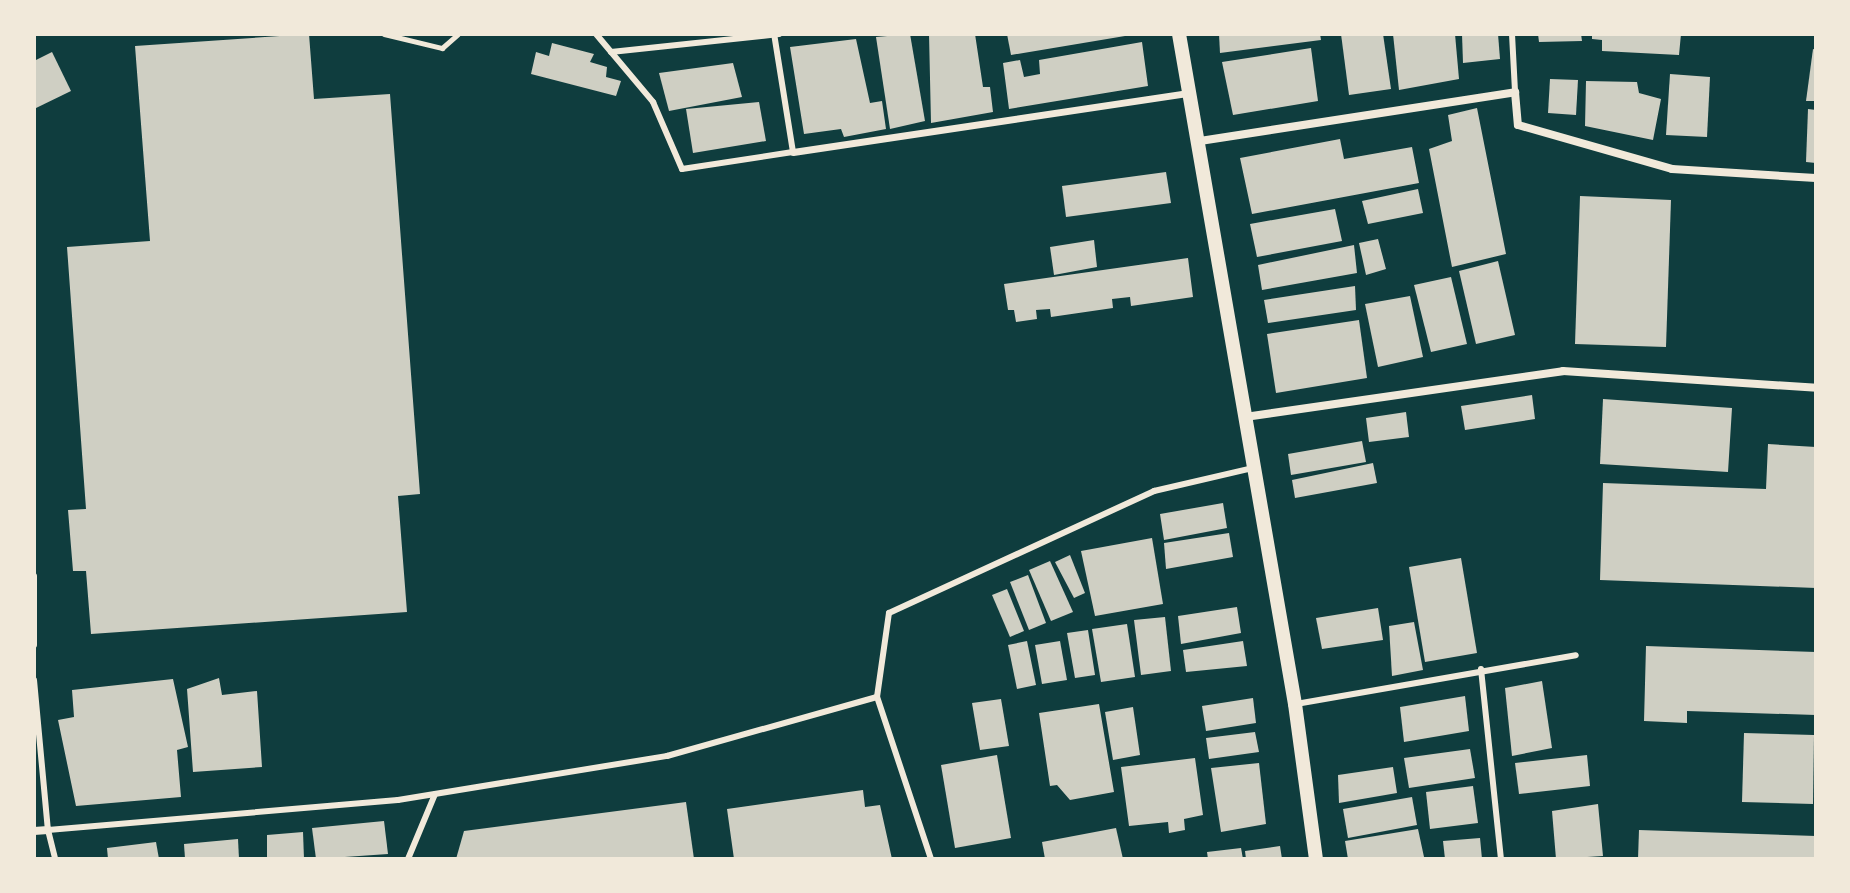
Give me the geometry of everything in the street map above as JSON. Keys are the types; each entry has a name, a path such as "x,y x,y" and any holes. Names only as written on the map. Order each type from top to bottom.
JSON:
{"street":[{"path":"1179,34 1200,141 1242,418 1295,704 1316,859"},
{"path":"1200,141 1515,92 1518,125 1672,169 1816,178"},
{"path":"793,152 1191,93"},
{"path":"1242,418 1563,371 1816,388"},
{"path":"34,831 48,830"}],"lane":[{"path":"596,34 611,52 653,102 682,169 793,152 776,34 611,52"},
{"path":"1512,34 1515,92"},
{"path":"931,859 877,697 889,613 1154,491 1253,468"},
{"path":"34,576 34,645"},
{"path":"1295,704 1481,669 1576,655"},
{"path":"1481,669 1501,859"},
{"path":"34,680 48,830 55,859"},
{"path":"48,830 435,794 667,756 877,697"},
{"path":"408,859 435,794"}],"path":[{"path":"384,34 442,48 458,34"}],"building":[{"path":"309,34 314,99 390,94 420,494 398,496 407,612 91,634 86,571 73,571 68,510 86,509 67,247 150,241 135,46"},
{"path":"910,34 925,121 890,129 876,37"},
{"path":"929,34 975,34 983,87 990,87 993,112 931,123"},
{"path":"1007,34 1125,34 1125,36 1011,55"},
{"path":"1219,34 1320,34 1321,40 1220,53"},
{"path":"1341,34 1383,34 1391,89 1349,95"},
{"path":"1393,34 1455,34 1459,79 1399,90"},
{"path":"1462,34 1498,34 1500,59 1463,63"},
{"path":"1538,34 1581,34 1582,41 1539,42"},
{"path":"1592,34 1681,34 1679,55 1602,51 1602,40 1592,39"},
{"path":"856,39 870,103 882,101 886,129 844,137 841,129 804,134 790,47"},
{"path":"1142,42 1148,86 1009,109 1003,63 1020,60 1024,77 1040,74 1039,60"},
{"path":"552,43 594,54 590,62 607,67 606,77 621,81 616,96 531,74 536,52 549,56"},
{"path":"1311,48 1318,101 1233,115 1222,62"},
{"path":"1813,49 1816,50 1816,101 1806,101"},
{"path":"52,52 71,91 34,109 34,61"},
{"path":"733,63 742,97 669,111 659,73"},
{"path":"1670,74 1710,77 1707,137 1666,135"},
{"path":"1550,79 1578,80 1576,115 1548,113"},
{"path":"1586,81 1637,82 1639,93 1661,99 1653,140 1585,126"},
{"path":"759,102 766,141 693,153 686,109"},
{"path":"1477,108 1506,254 1452,267 1429,149 1452,141 1448,115"},
{"path":"1808,109 1816,110 1816,163 1806,162"},
{"path":"1340,139 1344,159 1412,147 1419,183 1252,214 1240,158"},
{"path":"1166,172 1171,203 1066,217 1062,186"},
{"path":"1418,189 1423,213 1368,224 1362,201"},
{"path":"1580,196 1671,200 1666,347 1575,344"},
{"path":"1335,209 1342,241 1257,257 1250,224"},
{"path":"1378,239 1386,269 1366,275 1359,243"},
{"path":"1094,240 1097,267 1054,275 1050,247"},
{"path":"1354,245 1357,273 1262,290 1258,265"},
{"path":"1188,258 1193,297 1131,306 1130,297 1112,299 1113,308 1051,317 1050,309 1036,310 1037,319 1016,322 1014,310 1008,310 1004,284"},
{"path":"1498,261 1515,335 1476,344 1459,271"},
{"path":"1451,277 1467,344 1431,352 1414,285"},
{"path":"1355,286 1356,310 1268,323 1264,300"},
{"path":"1410,296 1423,357 1378,367 1365,304"},
{"path":"1359,320 1367,378 1276,393 1267,334"},
{"path":"1532,395 1535,419 1465,430 1461,406"},
{"path":"1603,399 1732,408 1728,472 1600,464"},
{"path":"1406,412 1409,437 1369,442 1366,418"},
{"path":"1362,441 1366,462 1291,475 1288,454"},
{"path":"1768,444 1816,447 1816,588 1600,580 1603,483 1766,489"},
{"path":"1373,463 1377,483 1295,498 1292,480"},
{"path":"1223,503 1227,528 1164,540 1160,514"},
{"path":"1229,533 1233,557 1166,569 1164,543"},
{"path":"1152,538 1163,604 1095,616 1081,551"},
{"path":"1070,555 1085,593 1074,598 1055,562"},
{"path":"1461,558 1477,653 1425,662 1409,567"},
{"path":"1050,561 1073,612 1051,621 1029,570"},
{"path":"1028,575 1046,623 1029,630 1010,582"},
{"path":"1007,589 1024,631 1010,637 992,595"},
{"path":"1237,607 1241,633 1181,644 1178,616"},
{"path":"1378,608 1383,640 1322,649 1316,618"},
{"path":"1165,617 1171,671 1141,675 1134,620"},
{"path":"1414,622 1423,670 1392,676 1389,626"},
{"path":"1127,624 1135,677 1101,682 1092,629"},
{"path":"1088,630 1095,675 1075,678 1067,633"},
{"path":"1027,641 1036,685 1017,689 1008,645"},
{"path":"1060,641 1067,680 1042,684 1035,645"},
{"path":"1243,641 1247,666 1186,672 1183,650"},
{"path":"1646,646 1816,652 1816,715 1687,711 1687,723 1644,721"},
{"path":"219,678 222,695 257,691 262,767 193,772 187,689"},
{"path":"173,679 188,747 177,750 181,797 76,806 58,720 74,717 72,690"},
{"path":"1542,681 1552,748 1512,756 1505,688"},
{"path":"1465,696 1469,731 1404,742 1400,707"},
{"path":"1253,698 1256,723 1206,731 1202,706"},
{"path":"1001,699 1009,746 980,750 972,703"},
{"path":"1099,704 1114,792 1070,800 1057,785 1050,786 1039,713"},
{"path":"1133,707 1140,755 1113,760 1105,712"},
{"path":"1255,732 1259,752 1209,759 1206,738"},
{"path":"1744,733 1814,735 1813,804 1742,802"},
{"path":"1470,749 1475,778 1409,788 1404,758"},
{"path":"997,755 1011,838 955,848 941,765"},
{"path":"1587,755 1590,786 1519,794 1515,763"},
{"path":"1195,758 1203,815 1184,819 1185,830 1169,833 1168,822 1129,826 1121,767"},
{"path":"1259,763 1266,824 1221,832 1211,768"},
{"path":"1393,767 1397,793 1339,803 1338,775"},
{"path":"1473,786 1478,823 1430,829 1426,792"},
{"path":"863,790 865,807 880,805 892,859 734,859 727,809"},
{"path":"1412,797 1417,825 1348,838 1343,809"},
{"path":"686,802 694,859 456,859 464,831"},
{"path":"1598,804 1603,856 1556,859 1552,811"},
{"path":"384,821 388,854 316,859 312,828"},
{"path":"1116,828 1123,859 1045,859 1042,842"},
{"path":"1418,829 1424,857 1348,859 1345,841"},
{"path":"1639,830 1816,836 1816,859 1638,859"},
{"path":"303,832 304,859 267,859 267,835"},
{"path":"1480,838 1482,859 1445,859 1443,841"},
{"path":"238,839 239,859 185,859 184,844"},
{"path":"156,842 159,859 108,859 107,848"},
{"path":"1280,846 1282,859 1246,859 1245,851"},
{"path":"1241,848 1243,859 1208,859 1207,852"}]}
